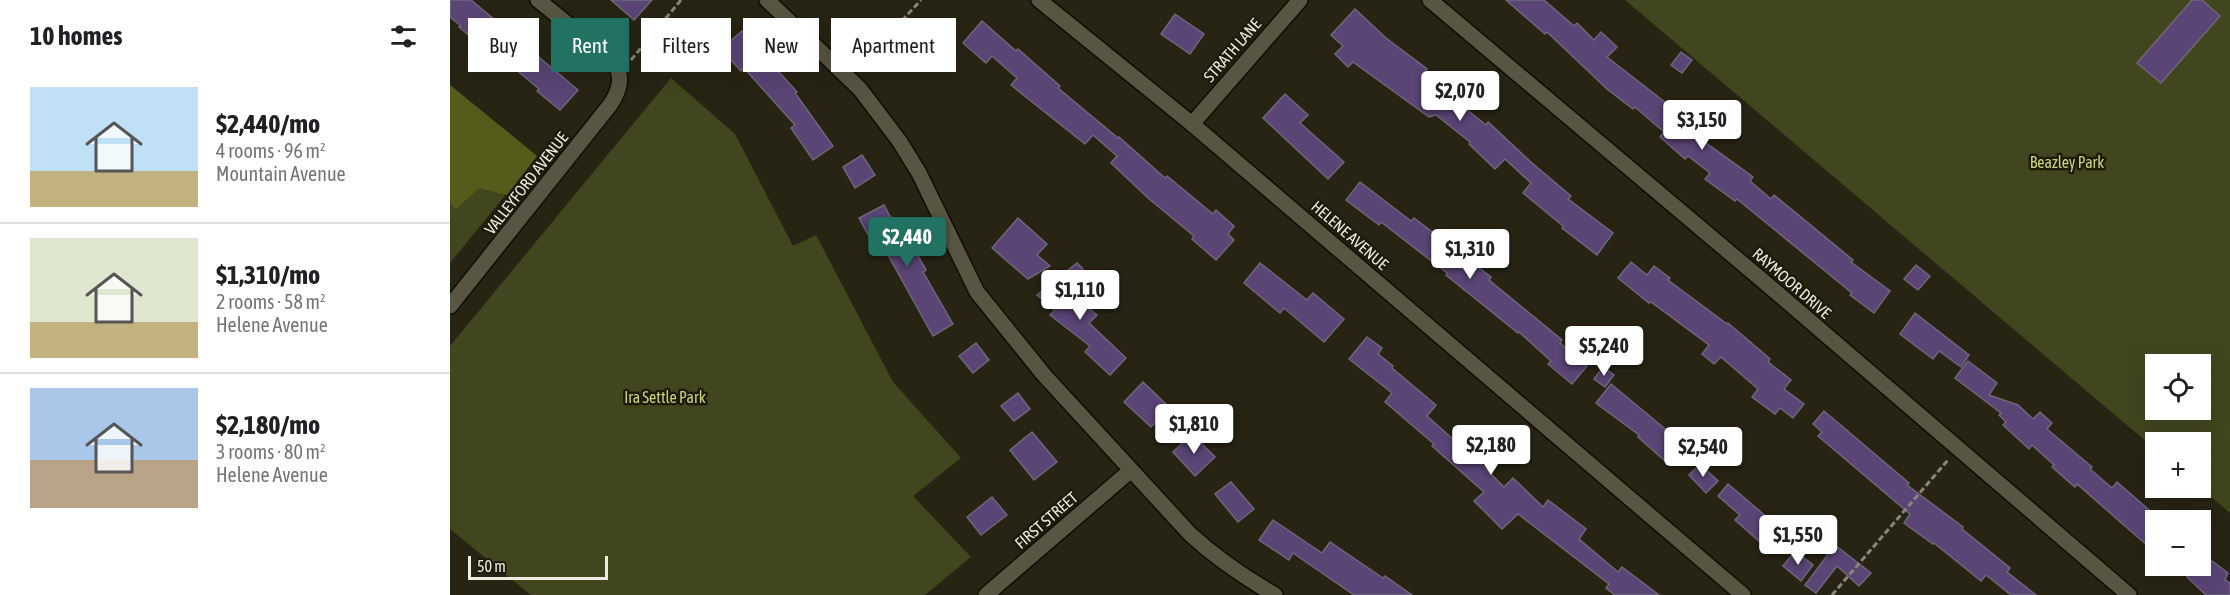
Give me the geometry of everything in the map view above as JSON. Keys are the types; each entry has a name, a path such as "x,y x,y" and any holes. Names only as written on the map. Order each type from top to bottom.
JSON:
{"street":[{"path":"538,0 610,58 619,69 620,76"},
{"path":"766,0 819,52 849,77 900,142 919,173 977,292 1036,366 1130,471 1213,555 1275,595"},
{"name":"HELENE AVENUE","path":"1039,0 1192,124 1743,595"},
{"name":"STRATH LANE","path":"1192,124 1300,0"},
{"name":"RAYMOOR DRIVE","path":"1430,0 1753,272 2129,595"},
{"name":"VALLEYFORD AVENUE","path":"450,306 610,105 620,89 620,76"},
{"name":"FIRST STREET","path":"986,595 1130,471"}],"path":[{"path":"620,76 681,0"},
{"path":"849,77 921,0"},
{"path":"1832,595 1957,449"}],"green space":[{"name":"Beazley Park","path":"1625,0 2230,0 2230,513 2211,497 2211,432 2145,432 2145,441"},
{"name":"Ira Settle Park","path":"671,78 735,134 793,246 816,235 893,382 961,458 913,496 971,557 925,595 531,595 450,529 450,346"},
{"path":"450,85 537,156 450,263"},
{"path":"450,85 537,156 507,195 479,188 456,209 450,203"}],"building":[{"path":"450,0 471,0 492,18 468,18 468,35 450,17"},
{"path":"611,0 652,0 634,20"},
{"path":"1506,0 1544,0 1574,26 1577,23 1594,40 1601,32 1617,47 1607,57 1705,136 1702,140 1753,177 1750,181 1771,199 1774,195 1853,260 1851,262 1890,291 1874,313 1737,199 1735,201 1705,179 1710,173 1688,156 1685,159 1660,137 1664,132 1635,107 1633,109 1607,89 1547,32 1545,34"},
{"path":"2192,0 2202,0 2220,16 2161,83 2137,63"},
{"path":"1355,9 1386,38 1427,69 1423,74 1486,125 1488,122 1571,196 1568,199 1613,233 1597,255 1523,193 1531,183 1505,159 1495,169 1469,144 1470,142 1436,115 1429,117 1353,62 1348,67 1335,54 1343,46 1331,35"},
{"path":"1175,14 1204,34 1190,54 1161,34"},
{"path":"982,21 1016,51 1018,49 1060,86 1058,88 1165,178 1167,176 1213,214 1216,210 1234,226 1228,234 1234,240 1216,260 1192,239 1194,236 1148,198 1111,163 1117,156 1093,135 1085,144 1011,85 1017,78 992,56 986,63 963,43"},
{"path":"743,32 743,69 741,71 731,60 731,40"},
{"path":"1681,52 1692,60 1682,73 1671,65"},
{"path":"539,57 551,67 551,72 557,72 578,90 560,110 537,91 539,89 519,72 539,72"},
{"path":"748,72 779,72 797,92 795,93 833,146 813,160 791,128 795,125"},
{"path":"1285,94 1308,115 1300,123 1344,162 1328,179 1263,118"},
{"path":"862,155 875,175 855,188 843,167"},
{"path":"1360,182 1411,221 1414,218 1491,277 1489,280 1562,340 1560,343 1587,366 1572,384 1548,364 1551,361 1519,332 1446,275 1447,273 1381,222 1379,225 1346,200"},
{"path":"884,205 911,255 916,252 926,270 923,272 953,324 933,336 883,246 876,249 859,218"},
{"path":"1018,218 1047,244 1037,255 1050,266 1028,279 992,248"},
{"path":"1631,262 1647,275 1654,266 1670,278 1668,280 1728,323 1770,359 1768,362 1791,380 1784,389 1804,404 1793,418 1780,408 1775,414 1752,397 1758,389 1721,357 1714,364 1702,354 1709,345 1618,278"},
{"path":"1077,263 1083,269 1064,289 1097,315 1089,323 1126,358 1110,375 1085,352 1090,346 1050,315 1055,310 1037,295"},
{"path":"1260,263 1307,300 1313,293 1344,319 1324,342 1284,308 1280,313 1244,283"},
{"path":"1916,265 1930,276 1918,290 1904,279"},
{"path":"1915,313 1969,355 1961,367 1939,351 1933,359 1900,334"},
{"path":"1367,337 1382,348 1378,354 1393,366 1392,368 1436,405 1427,416 1455,441 1459,436 1484,458 1480,463 1504,487 1513,478 1543,507 1548,500 1586,529 1579,539 1618,572 1622,567 1659,595 1615,595 1606,588 1609,584 1518,514 1502,529 1474,501 1484,492 1432,446 1434,444 1385,402 1392,393 1349,359"},
{"path":"976,343 989,360 973,373 959,356"},
{"path":"1968,361 1997,383 1989,395 2018,405 2033,419 2040,412 2052,423 2047,429 2092,467 2090,469 2112,488 2117,482 2149,510 2145,510 2145,544 2077,484 2075,487 2052,467 2054,465 2032,445 2029,449 2003,425 2006,422 1999,415 2001,413 1955,378"},
{"path":"1603,367 1614,375 1605,387 1594,379"},
{"path":"1143,382 1170,408 1151,427 1124,402"},
{"path":"1611,384 1681,442 1665,461 1638,437 1639,435 1596,403"},
{"path":"1018,393 1030,409 1014,421 1001,406"},
{"path":"1824,411 1909,483 1907,485 1963,527 1962,529 2010,568 2007,572 2036,595 2011,595 1986,575 1981,581 1934,543 1904,523 1910,514 1818,436 1822,432 1813,424"},
{"path":"1032,432 1057,462 1034,480 1010,450"},
{"path":"1192,434 1215,457 1195,476 1173,452"},
{"path":"1700,464 1718,481 1706,493 1689,475"},
{"path":"1231,482 1254,509 1238,522 1215,494"},
{"path":"1728,484 1776,525 1761,543 1735,520 1740,515 1718,496"},
{"path":"992,497 1007,515 981,535 967,517"},
{"path":"1273,520 1322,553 1330,542 1412,595 1354,595 1293,553 1289,560 1259,540"},
{"path":"1835,545 1871,573 1859,586 1837,566 1816,593 1805,585"},
{"path":"1795,551 1813,565 1801,581 1783,566"},
{"path":"2212,561 2228,573 2225,580 2230,583 2230,595 2206,595 2187,577 2211,576"}]}
